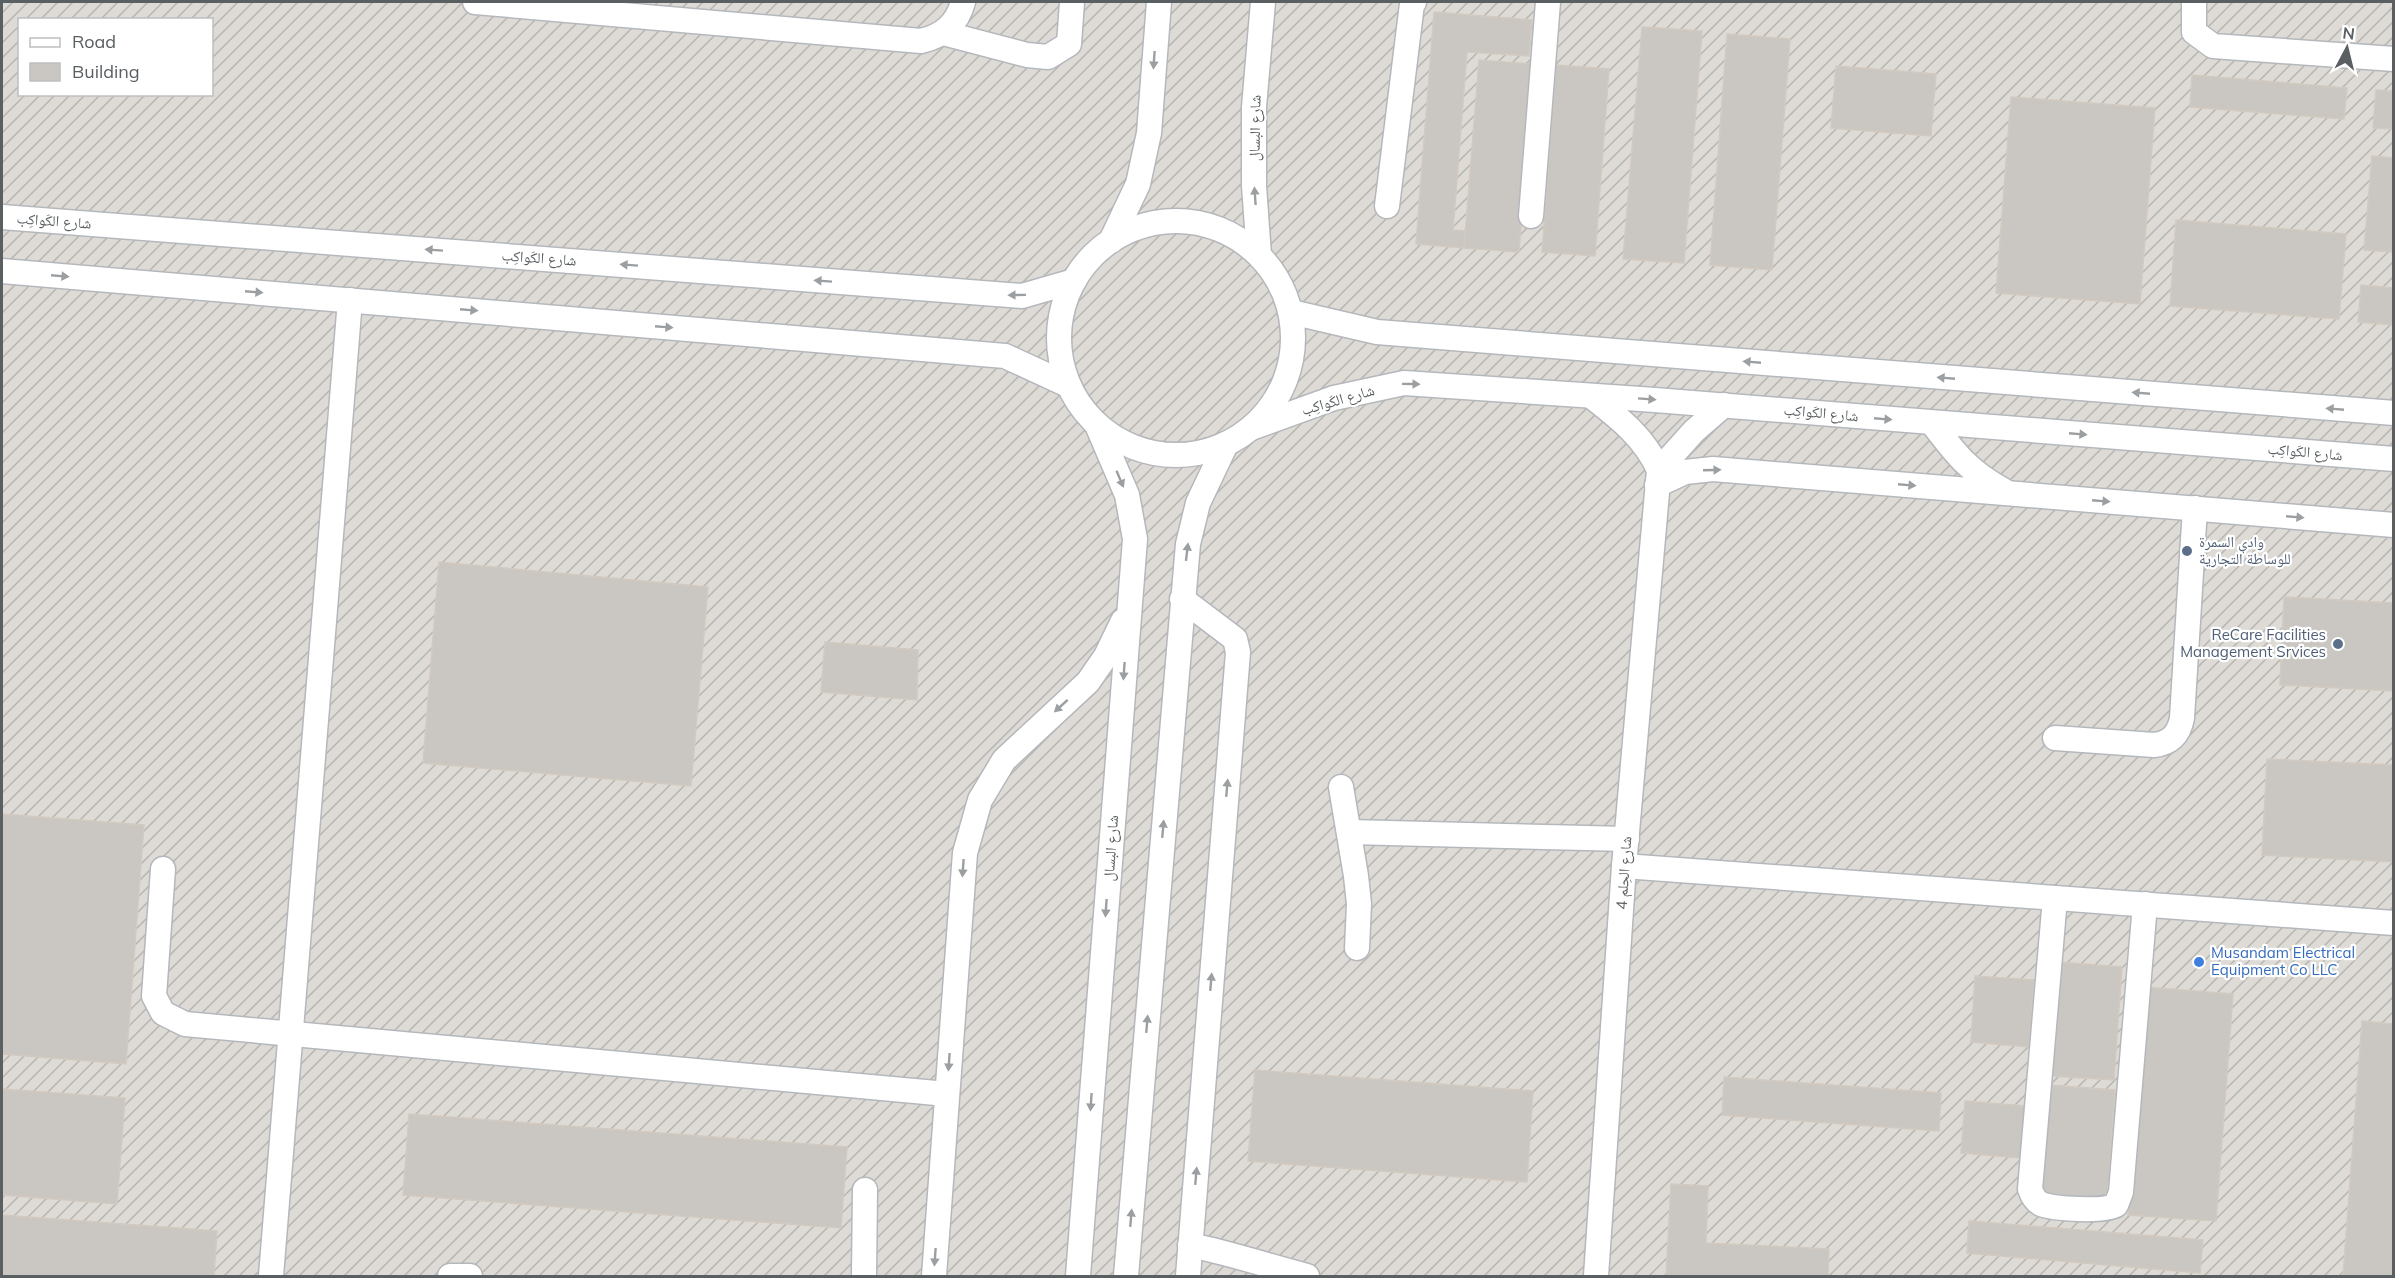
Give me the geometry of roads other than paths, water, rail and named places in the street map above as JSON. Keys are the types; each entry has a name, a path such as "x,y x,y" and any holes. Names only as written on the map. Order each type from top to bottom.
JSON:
{"street":[{"path":"475,2 909,41 921,41 943,33 958,16 963,2"},
{"path":"943,33 1027,55 1048,57 1070,44 1072,2"},
{"path":"1111,241 1138,184 1149,133 1159,2"},
{"name":"شارع البسال","path":"1258,255 1254,186 1254,107 1263,2"},
{"path":"1387,206 1414,2"},
{"path":"1531,216 1548,2"},
{"path":"2194,2 2194,32 2213,46 2394,59"},
{"name":"شارع الكَواكِب","path":"2,217 1022,296 1074,281"},
{"path":"1171,221 1203,224 1233,236 1258,255 1273,272 1284,291 1291,312 1294,343 1288,374 1274,403 1254,427 1226,444 1200,453 1173,455 1145,451 1120,441 1097,425 1081,406 1068,385 1060,359 1059,332 1063,306 1074,281 1090,259 1111,241 1139,227 1171,221"},
{"path":"2,271 1005,356 1068,385"},
{"path":"271,1276 350,300"},
{"path":"1291,312 1377,332 2394,413"},
{"name":"شارع الكَواكِب","path":"1254,427 1334,398 1404,383 1724,405 2394,459"},
{"path":"1591,396 1625,422 1641,439 1651,452 1658,478"},
{"path":"1658,478 1694,431 1724,405"},
{"path":"1932,423 1962,462 1983,479 2008,493"},
{"name":"شارع البسال","path":"1078,1276 1134,539 1127,495 1097,425"},
{"path":"1126,1276 1188,544 1198,503 1226,444"},
{"path":"1658,478 1713,469 2394,525"},
{"name":"شارع الحِلم 4","path":"1596,1276 1624,866 1658,478"},
{"path":"2055,738 2154,745 2170,740 2176,734 2182,718 2195,508"},
{"path":"1182,599 1235,639 1238,652 1188,1276"},
{"path":"934,1276 964,853 980,800 1004,760 1089,682 1106,656 1129,608"},
{"path":"1341,787 1350,832 1358,897 1357,948"},
{"path":"1350,832 1627,839"},
{"path":"1624,866 2394,923"},
{"path":"163,869 154,996 163,1013 185,1024 947,1094"},
{"path":"2055,898 2030,1189 2036,1200 2048,1206 2103,1210 2116,1205 2121,1192 2145,904"},
{"path":"864,1276 865,1190"},
{"path":"1190,1245 1234,1254 1257,1270 1307,1276"},
{"path":"450,1276 470,1276"}],"place":[{"name":"وادي السمرة للوساطة التجارية","path":"2187,551"},
{"name":"ReCare Facilities Management Srvices","path":"2338,644"},
{"name":"Musandam Electrical Equipment Co LLC","path":"2199,962"}]}
